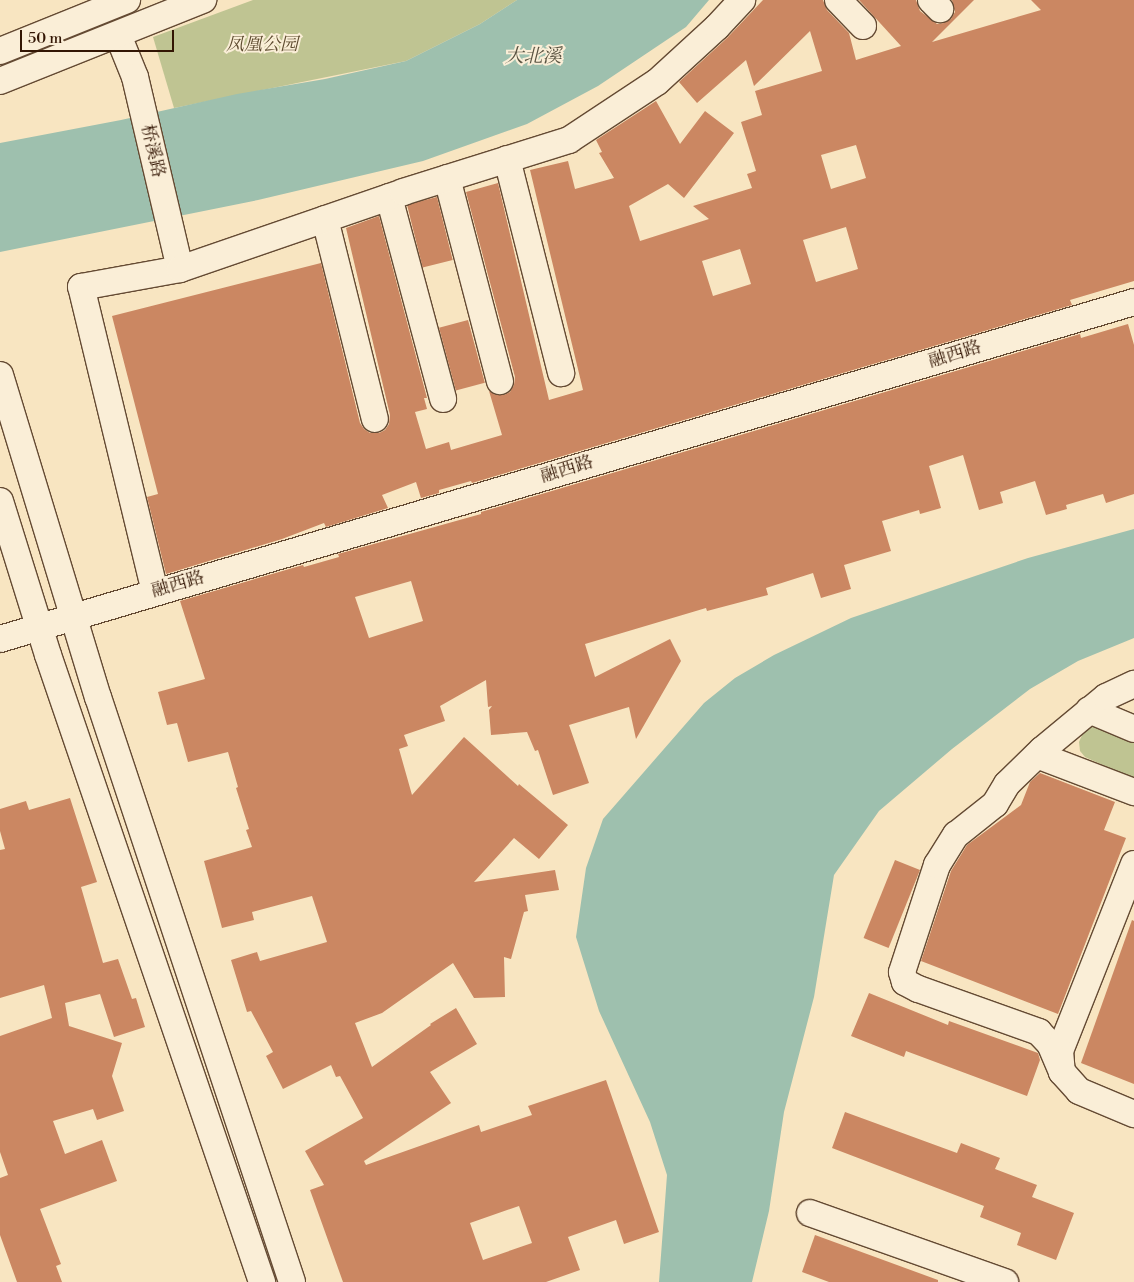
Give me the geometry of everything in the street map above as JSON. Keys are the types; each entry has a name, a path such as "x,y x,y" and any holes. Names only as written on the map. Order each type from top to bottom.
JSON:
{"street":[{"path":"0,51 127,0"},
{"path":"0,81 203,0"},
{"path":"155,592 82,287 178,263 325,219 569,140 657,82 717,27 742,0"},
{"path":"838,0 864,26"},
{"name":"桥溪路","path":"118,34 135,77 178,263"},
{"path":"507,159 561,373"},
{"path":"447,178 500,381"},
{"path":"389,197 443,400"},
{"path":"325,219 375,419"},
{"name":"融西路","path":"0,639 1134,302"},
{"path":"0,375 73,617 292,1282"},
{"path":"0,501 40,627 262,1282"},
{"path":"1134,684 1106,697 1036,755 1007,784 995,804 964,827 948,845 937,865 902,972 905,982 918,989 1039,1032 1050,1044 1062,1072 1079,1090 1134,1114"},
{"path":"1089,710 1134,728"},
{"path":"1036,755 1134,792"},
{"path":"1062,1072 1060,1050 1134,864"},
{"path":"810,1213 1005,1282"}],"green space":[{"name":"凤凰公园","path":"253,0 517,0 480,24 406,61 174,108 153,37"},
{"path":"1092,723 1134,739 1134,779 1085,757 1080,751 1079,742 1083,733"}],"water":[{"name":"大北溪","path":"517,0 709,0 686,27 598,86 527,124 423,161 258,200 0,252 0,143 121,120 237,94 325,79 406,61 480,24"},
{"path":"1134,529 1134,638 1078,661 1030,689 952,749 879,811 834,875 814,997 784,1112 769,1211 752,1282 659,1282 667,1175 650,1122 599,1011 576,937 586,868 603,819 704,703 735,678 774,655 851,618 1028,558"}],"building":[{"path":"763,0 823,0 827,10 849,33 856,60 901,46 859,0 916,0 920,11 937,24 951,19 955,12 952,0 974,0 932,42 1041,10 1031,0 1134,0 1134,281 1070,300 1072,305 472,483 471,481 439,490 439,493 421,498 416,482 382,495 388,508 326,527 324,523 282,539 166,574 147,497 158,494 112,316 321,263 360,423 370,433 379,433 385,430 389,424 390,415 346,228 379,216 427,398 424,398 427,409 415,412 426,449 449,442 451,450 502,435 489,391 496,395 504,395 510,392 514,385 515,377 466,192 498,183 549,400 583,390 530,170 568,161 575,189 614,178 599,153 602,152 596,140 656,101 680,144 705,111 734,133 684,198 668,184 629,206 640,241 709,219 693,206 752,188 747,174 756,171 741,122 762,115 755,91 822,71 810,31 754,86 746,60 697,103 679,82 727,38","holes":["856,145 866,178 831,189 821,155","846,227 858,269 816,282 803,240","740,249 751,284 713,296 702,261"]},
{"path":"437,197 453,260 423,268 407,204"},
{"path":"468,320 485,383 456,391 439,328"},
{"path":"1128,324 1134,345 1134,494 1106,503 1103,494 1066,505 1067,509 1046,515 1035,481 1000,492 1003,503 979,510 963,455 929,466 941,508 920,514 919,510 882,521 891,551 844,565 851,589 821,598 813,573 766,588 768,595 707,611 706,608 585,644 595,677 670,639 681,661 636,739 629,707 569,725 589,783 553,795 538,750 535,751 527,732 491,735 489,710 492,706 488,707 486,680 440,706 445,721 404,735 408,746 399,749 412,795 464,737 518,786 519,784 568,825 539,859 514,838 474,882 555,870 559,890 525,895 528,911 524,912 511,959 504,957 505,997 474,998 453,963 382,1013 355,1023 372,1067 430,1024 456,1008 477,1044 430,1072 451,1103 364,1161 366,1165 479,1125 481,1132 532,1115 528,1106 606,1080 659,1232 624,1244 616,1220 568,1237 580,1270 546,1282 343,1282 310,1190 324,1185 305,1151 363,1118 340,1076 336,1077 331,1065 283,1089 266,1056 273,1052 251,1011 247,1012 231,960 257,952 260,961 327,942 312,896 252,912 254,920 222,928 204,861 252,847 246,830 249,829 236,788 238,787 228,752 188,762 177,723 167,725 158,692 205,679 180,601 303,565 304,567 339,557 338,554 481,514 481,512 1080,334 1081,338","holes":["411,581 423,621 369,638 355,597","519,1206 532,1243 483,1260 470,1223"]},
{"path":"1040,773 1115,802 1104,830 1126,838 1058,1014 921,961 951,871 967,845 1021,805 1030,782"},
{"path":"70,798 97,882 81,887 103,963 118,959 132,999 136,998 145,1027 114,1037 100,994 65,1003 69,1026 122,1043 112,1076 124,1111 97,1120 93,1109 53,1121 65,1154 102,1140 117,1181 40,1209 61,1264 56,1266 62,1282 17,1282 0,1235 0,1178 8,1175 0,1152 0,1036 52,1018 44,985 0,998 0,850 5,849 0,831 0,809 26,801 29,810"},
{"path":"895,860 920,870 889,948 864,938"},
{"path":"1132,920 1134,921 1134,1084 1081,1063"},
{"path":"869,993 948,1025 949,1021 1038,1053 1040,1060 1027,1096 906,1051 904,1057 851,1036"},
{"path":"845,1112 957,1153 961,1143 1000,1158 995,1169 1037,1185 1032,1197 1074,1213 1056,1260 1017,1245 1021,1233 980,1217 984,1206 832,1148"},
{"path":"815,1235 938,1280 938,1282 829,1282 802,1272"}]}
